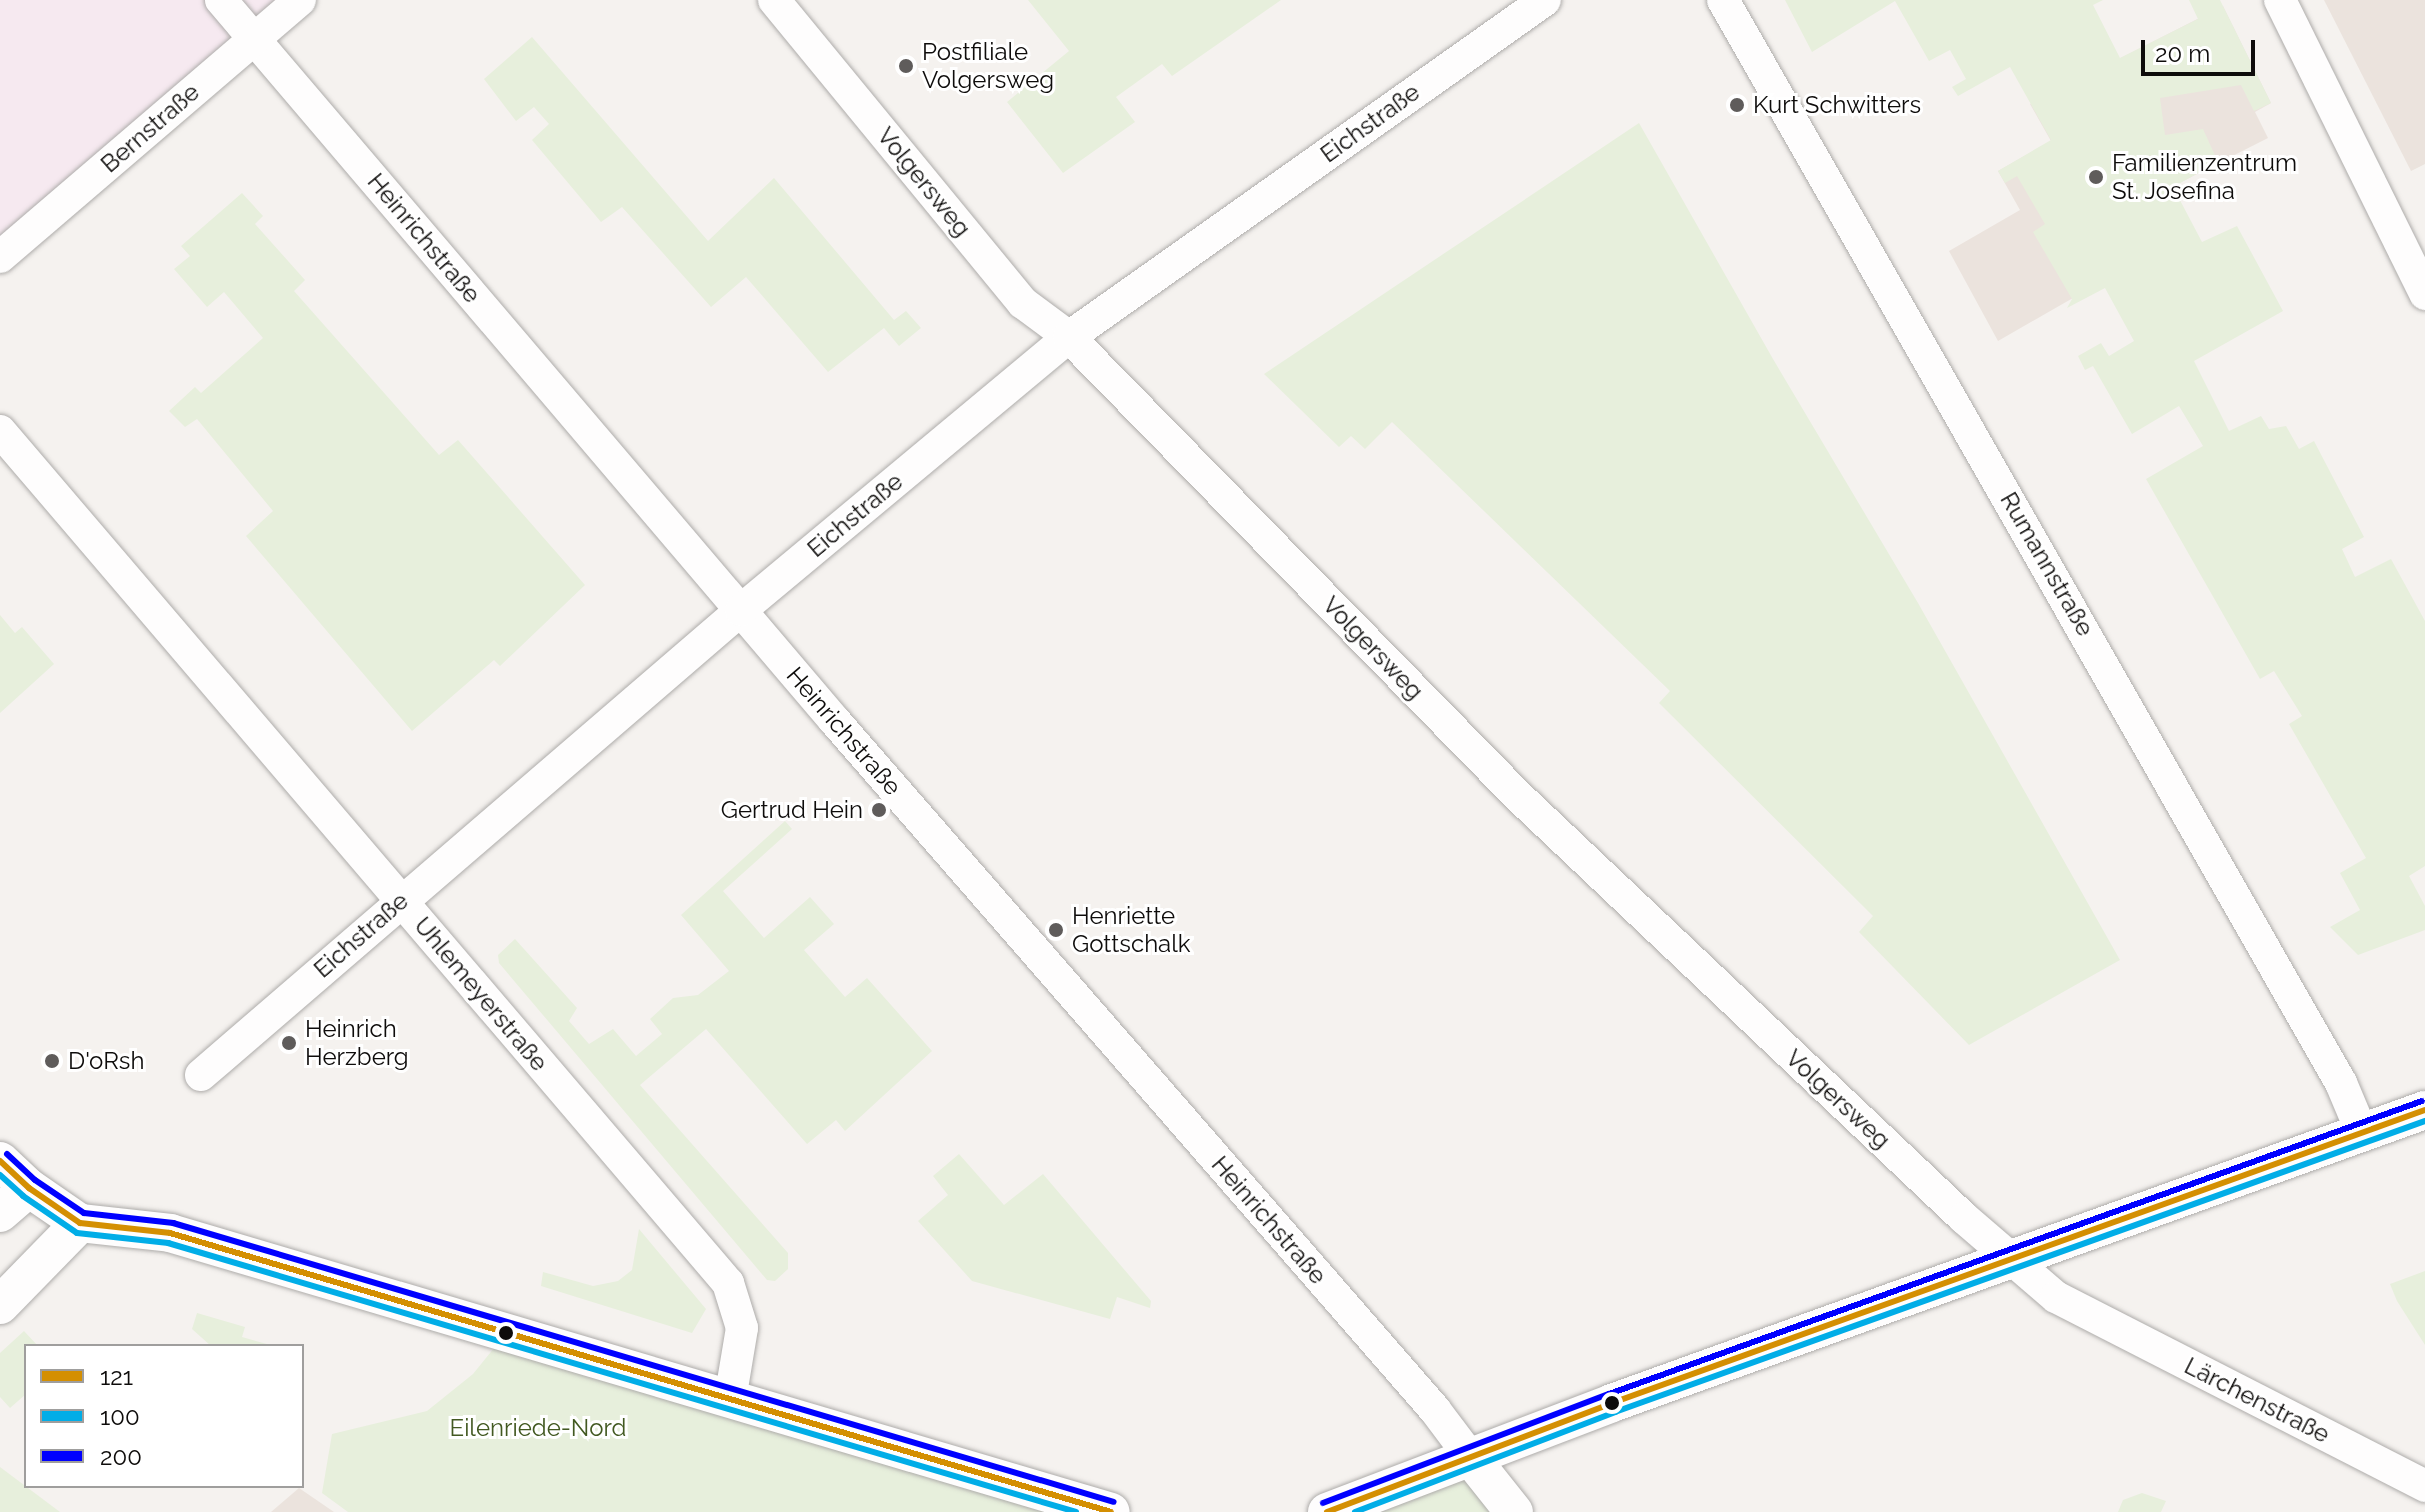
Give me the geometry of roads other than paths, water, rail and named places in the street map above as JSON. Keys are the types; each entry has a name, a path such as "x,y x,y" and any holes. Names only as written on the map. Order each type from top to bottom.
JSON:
{"street":[{"name":"Heinrichstraße","path":"221,0 741,610 1435,1410 1471,1458"},
{"name":"Bernstraße","path":"0,257 300,0"},
{"name":"Volgersweg","path":"774,0 1023,303 1069,337 1518,796 1964,1218 2012,1258"},
{"name":"Eichstraße","path":"201,1075 741,610 1069,337 1545,0"},
{"name":"Rumannstraße","path":"1723,0 2265,947 2341,1083 2362,1133"},
{"path":"2280,0 2425,294"},
{"name":"Uhlemeyerstraße","path":"0,431 728,1283 738,1306 742,1328 730,1400"},
{"path":"1327,1512 1625,1398 2425,1110"},
{"path":"0,1161 29,1188 80,1223 170,1233 1111,1512"},
{"path":"0,1213 29,1188"},
{"path":"0,1305 80,1223"},
{"name":"Lärchenstraße","path":"2012,1258 2056,1297 2425,1486"},
{"path":"1471,1458 1514,1512"}],"place":[{"name":"Postfiliale Volgersweg","path":"906,66"},
{"name":"Kurt Schwitters","path":"1737,105"},
{"name":"Familienzentrum St. Josefina","path":"2096,177"},
{"name":"Gertrud Hein","path":"879,810"},
{"name":"Henriette Gottschalk","path":"1056,930"},
{"name":"Heinrich Herzberg","path":"289,1043"},
{"name":"D'oRsh","path":"52,1061"}],"park label":[{"name":"Eilenriede-Nord","path":"538,1428"}]}
